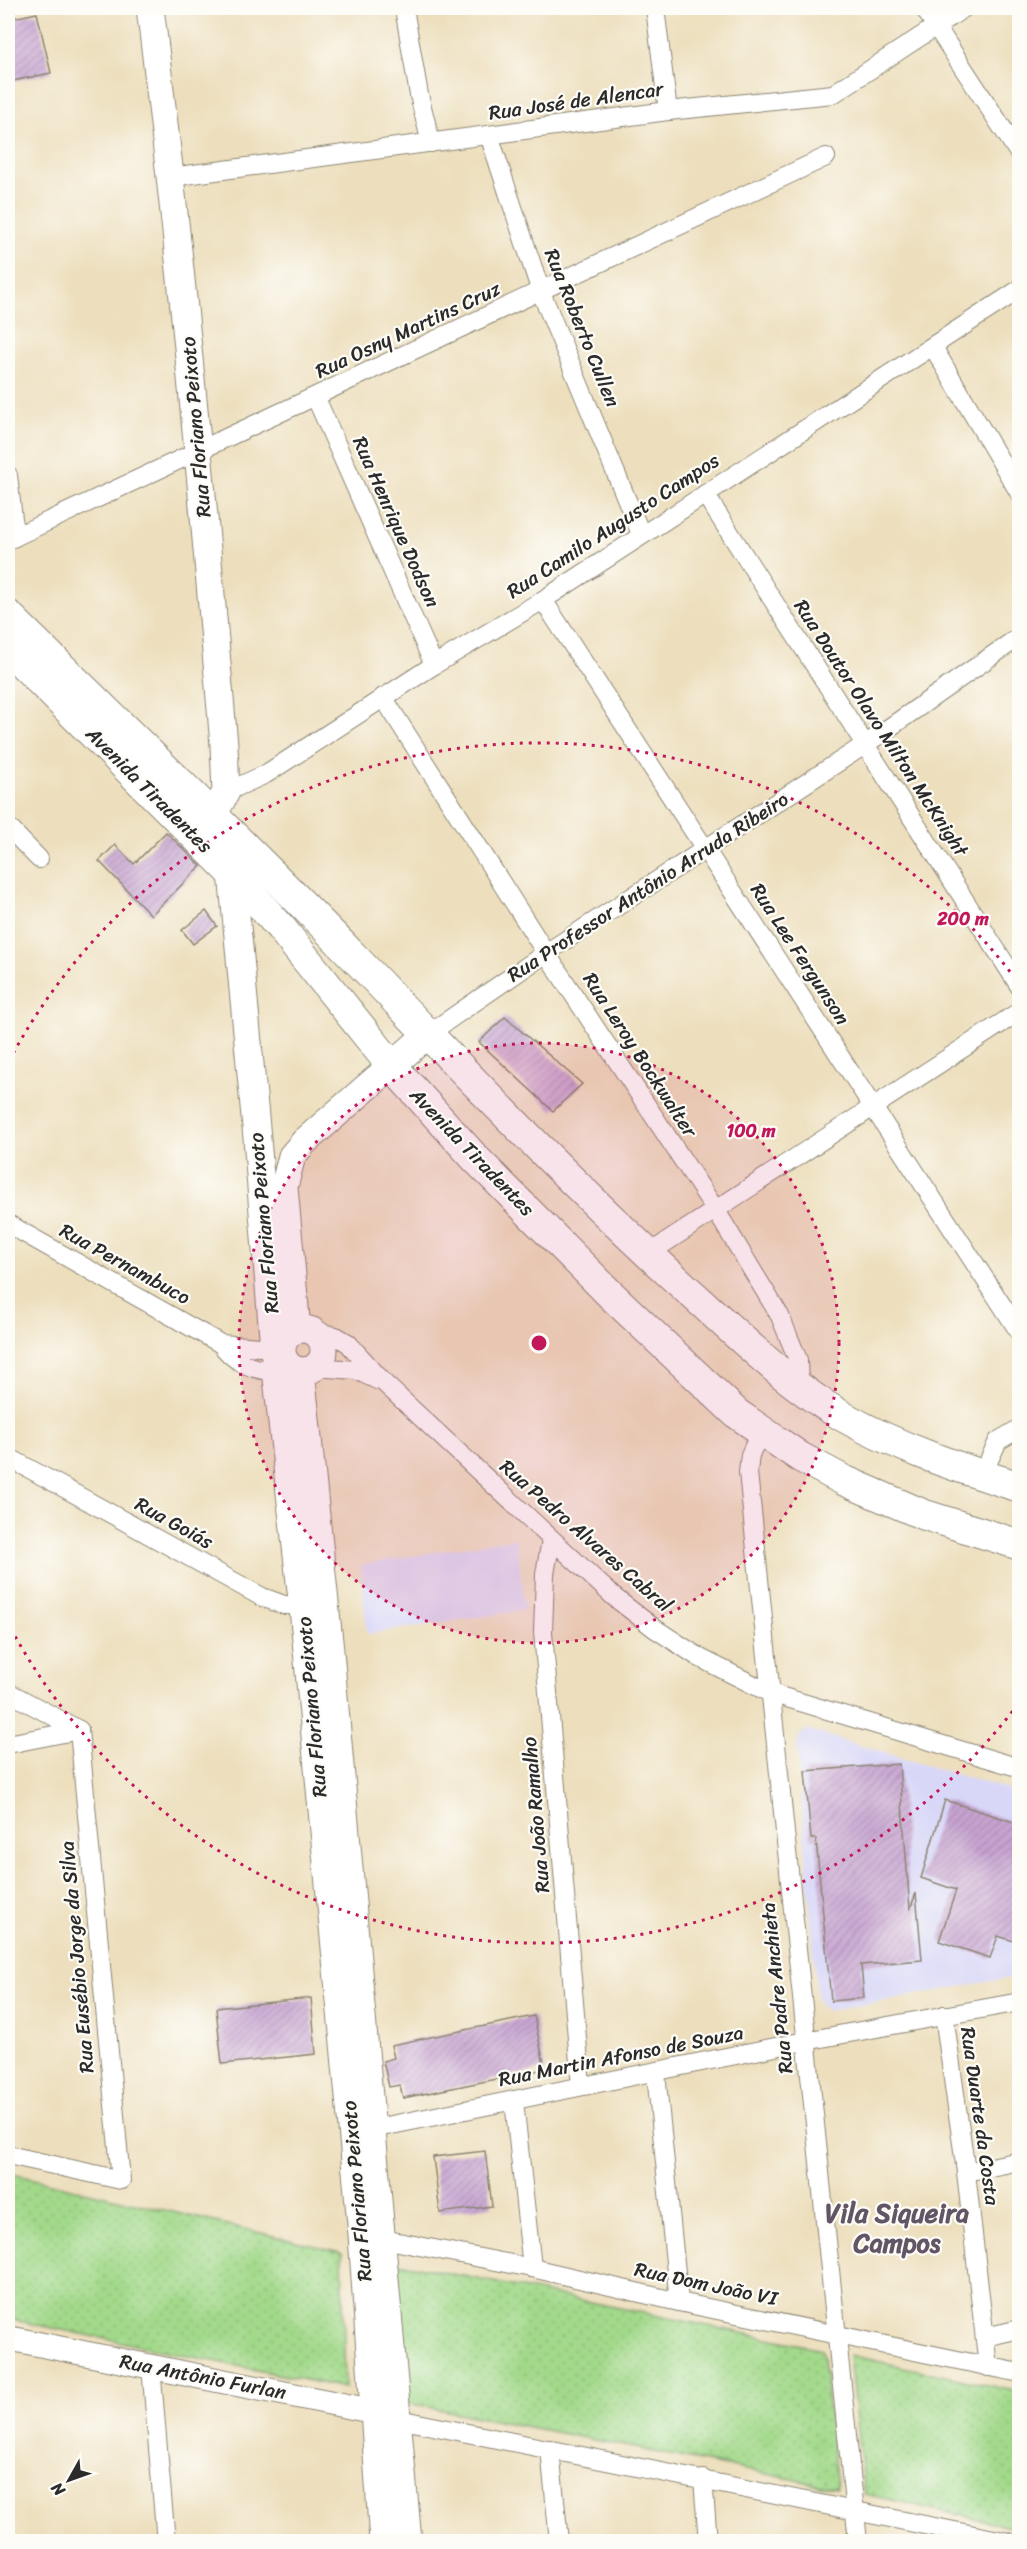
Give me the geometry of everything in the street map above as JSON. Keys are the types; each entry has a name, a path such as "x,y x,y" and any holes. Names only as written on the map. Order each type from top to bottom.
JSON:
{"main road":[{"name":"Rua Floriano Peixoto","path":"150,8 171,177 200,452 213,816"},
{"name":"Avenida Tiradentes","path":"8,615 213,816 512,1122 648,1254 768,1361 842,1416 897,1443 1020,1487"},
{"name":"Avenida Tiradentes","path":"8,648 213,816 232,873 281,928 391,1065 475,1158 609,1293 736,1413 760,1432 843,1480 921,1514 1020,1545"},
{"name":"Rua Floriano Peixoto","path":"232,873 257,1138 293,1335"},
{"name":"Rua Professor Antônio Arruda Ribeiro","path":"292,1156 304,1142 428,1034"},
{"path":"257,1138 292,1156"},
{"name":"Rua Floriano Peixoto","path":"292,1156 284,1187 293,1335 314,1606 373,2237 385,2415 382,2541"},
{"path":"293,1335 318,1336 324,1348 323,1355 297,1369"},
{"name":"Rua Floriano Peixoto","path":"385,2415 408,2541"}],"street":[{"path":"404,8 419,95 431,143"},
{"path":"655,8 668,111"},
{"path":"924,8 1020,155"},
{"name":"Rua José de Alencar","path":"171,177 668,111 832,94 963,8"},
{"name":"Rua Roberto Cullen","path":"489,135 541,292 641,534"},
{"name":"Rua Osny Martins Cruz","path":"11,538 316,398 826,157"},
{"name":"Rua Camilo Augusto Campos","path":"213,816 266,774 383,697 543,600 641,534 1020,290"},
{"path":"933,347 1020,494"},
{"name":"Rua Henrique Dodson","path":"316,398 434,665"},
{"path":"8,475 11,538"},
{"name":"Rua Doutor Olavo Milton McKnight","path":"705,494 1020,987"},
{"name":"Rua Lee Fergunson","path":"543,600 1020,1333"},
{"name":"Rua Professor Antônio Arruda Ribeiro","path":"428,1034 546,953 866,744 1020,636"},
{"name":"Rua Leroy Bockwalter","path":"383,697 546,953 715,1209 780,1316 798,1360 799,1385"},
{"path":"8,827 39,859"},
{"path":"648,1254 1020,1011"},
{"name":"Rua Pernambuco","path":"8,1224 221,1344 231,1357 256,1370 297,1369"},
{"name":"Rua Pernambuco","path":"221,1344 260,1347 293,1335"},
{"name":"Rua Pedro Alvares Cabral","path":"293,1335 336,1336 348,1343 384,1383 614,1597 654,1629 700,1658 771,1693 1020,1768"},
{"name":"Rua Pedro Alvares Cabral","path":"297,1369 356,1370 384,1383"},
{"path":"982,1475 998,1442 1020,1428"},
{"name":"Rua Padre Anchieta","path":"760,1432 750,1455 748,1472 835,2336 858,2541"},
{"name":"Rua Goiás","path":"8,1457 262,1597 284,1605 314,1606"},
{"name":"Rua João Ramalho","path":"551,1540 543,1593 543,1632 581,2086"},
{"path":"8,1692 79,1730"},
{"path":"8,1744 79,1730"},
{"name":"Rua Eusébio Jorge da Silva","path":"8,2155 121,2180 79,1730"},
{"name":"Rua Martin Afonso de Souza","path":"363,2131 805,2041 1020,2002"},
{"name":"Rua Duarte da Costa","path":"944,2015 966,2172 988,2367"},
{"path":"656,2073 679,2302"},
{"path":"514,2101 532,2268"},
{"path":"966,2172 1020,2161"},
{"name":"Rua Dom João VI","path":"373,2237 532,2268 835,2336 1020,2373"},
{"path":"985,2337 1020,2329"},
{"name":"Rua Antônio Furlan","path":"8,2338 385,2415"},
{"path":"151,2367 166,2541"},
{"path":"385,2415 1009,2541"},
{"path":"550,2449 559,2541"},
{"path":"703,2479 708,2541"}],"shaded area":[{"path":"516,1538 525,1610 367,1634 361,1565"},
{"path":"807,1730 1019,1793 1019,1976 828,2011 821,2006 817,1996 797,1743 800,1735"}],"green space":[{"path":"8,2173 342,2252 345,2388 8,2319"},
{"path":"394,2262 822,2349 837,2488 402,2402"},
{"path":"849,2355 1019,2392 1019,2528 864,2494"}],"building":[{"path":"37,13 51,73 8,82 8,19"},
{"path":"166,832 201,866 151,915 99,861 115,845 134,864"},
{"path":"206,911 217,926 193,944 182,930"},
{"path":"505,1017 582,1084 553,1111 479,1042"},
{"path":"899,1764 910,1910 916,1893 922,1960 861,1965 864,1998 831,2001 816,1839 811,1839 805,1771"},
{"path":"945,1800 1020,1824 1020,1943 998,1936 990,1958 939,1941 956,1890 921,1878"},
{"path":"311,1998 316,2054 222,2064 216,2008"},
{"path":"534,2016 545,2069 403,2098 400,2085 389,2087 383,2061 394,2058 391,2045"},
{"path":"485,2151 492,2206 440,2213 433,2157"}],"district":[{"name":"Vila Siqueira Campos","path":"897,2228"}]}
